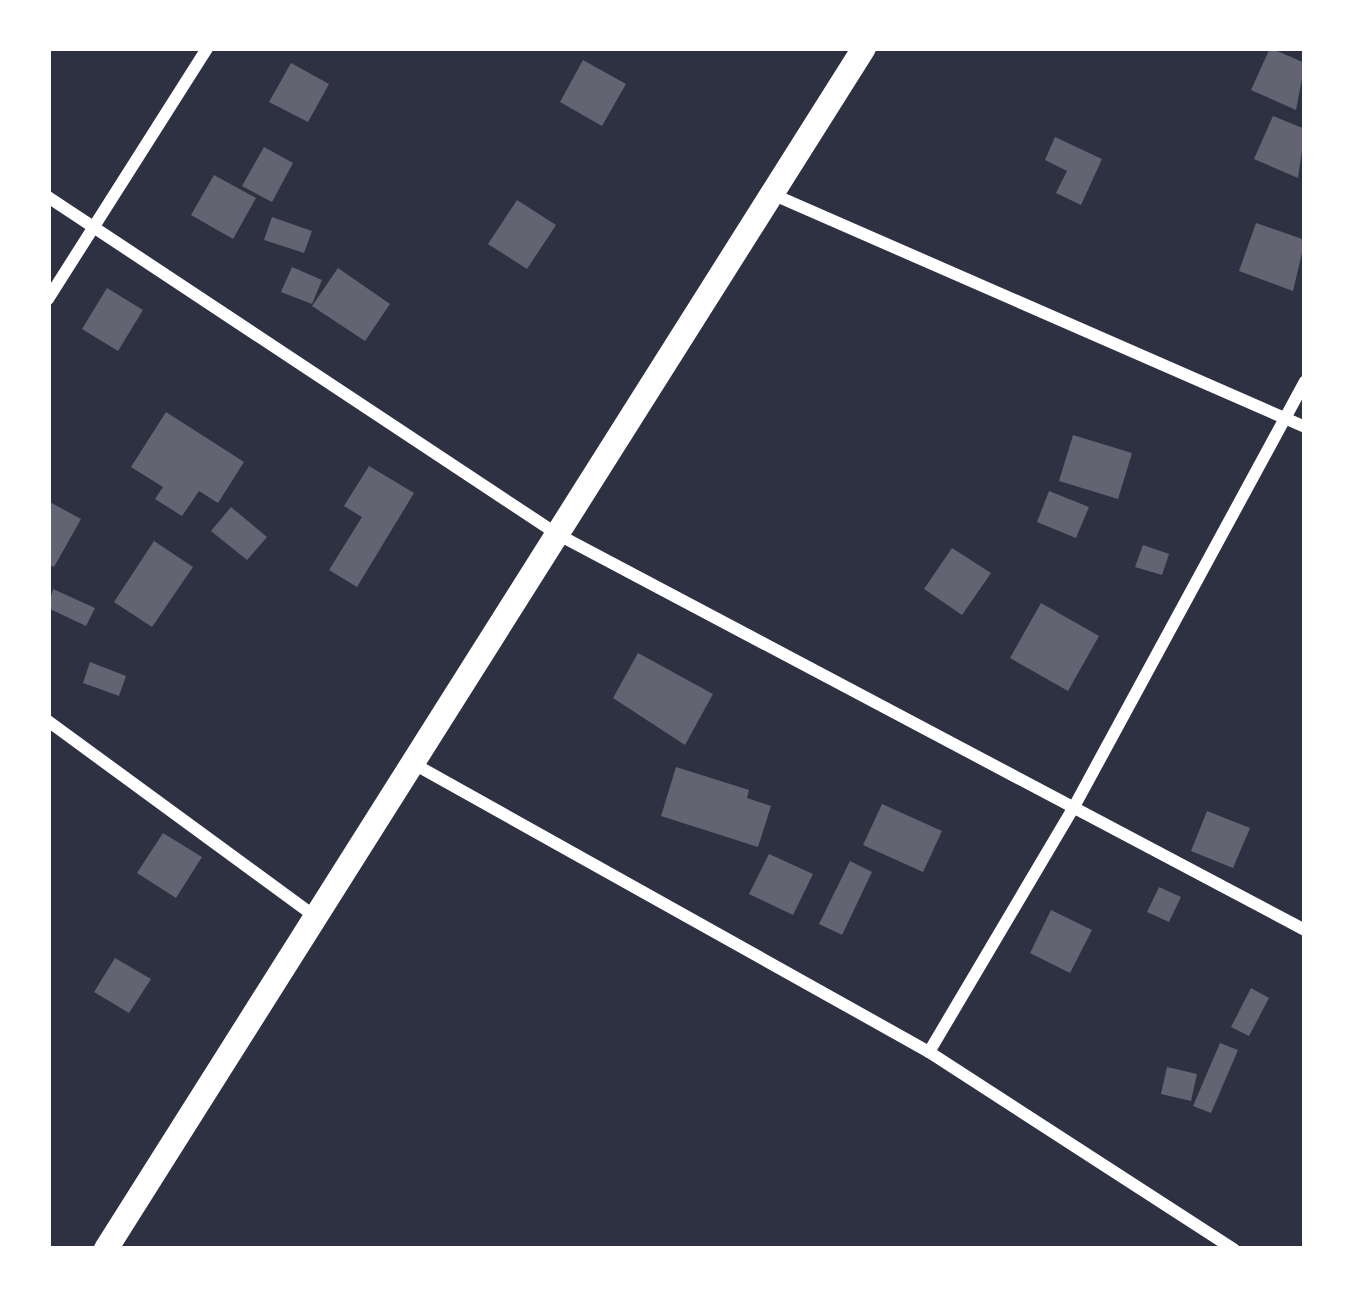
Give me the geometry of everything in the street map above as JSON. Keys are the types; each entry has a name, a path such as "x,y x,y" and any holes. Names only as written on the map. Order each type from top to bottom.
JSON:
{"main road":[{"path":"106,1249 864,48"}],"street":[{"path":"48,299 207,48"},
{"path":"771,194 1305,427"},
{"path":"48,197 557,534 1305,930"},
{"path":"929,1052 1075,805 1305,381"},
{"path":"48,721 316,918"},
{"path":"414,764 929,1052 1234,1249"}],"building":[{"path":"1270,48 1305,63 1296,110 1251,90"},
{"path":"583,60 626,84 602,126 560,102"},
{"path":"291,63 329,84 308,122 269,102"},
{"path":"1273,116 1305,129 1298,178 1254,159"},
{"path":"1055,137 1102,159 1081,205 1056,193 1067,171 1045,160"},
{"path":"264,147 293,163 272,202 242,186"},
{"path":"214,175 256,198 233,239 191,215"},
{"path":"517,200 556,225 527,269 488,244"},
{"path":"272,217 312,231 304,253 264,240"},
{"path":"1256,223 1305,240 1293,291 1239,271"},
{"path":"292,267 322,280 312,304 281,292"},
{"path":"338,268 390,304 365,341 312,306"},
{"path":"107,288 143,310 118,351 82,329"},
{"path":"166,412 244,462 218,503 199,491 182,516 155,499 163,487 131,467"},
{"path":"1073,435 1132,453 1118,499 1059,481"},
{"path":"369,466 414,493 357,587 329,570 362,517 344,506"},
{"path":"1049,491 1089,507 1076,538 1037,522"},
{"path":"48,501 81,519 54,567 48,564"},
{"path":"231,507 267,537 247,560 211,531"},
{"path":"154,541 193,567 152,627 114,602"},
{"path":"1143,545 1169,554 1162,575 1135,567"},
{"path":"952,548 991,573 962,615 924,589"},
{"path":"53,589 95,608 86,626 48,608"},
{"path":"1041,603 1099,636 1068,691 1010,658"},
{"path":"638,653 713,694 685,745 613,698"},
{"path":"90,662 126,676 119,696 83,683"},
{"path":"676,767 749,790 747,798 771,806 758,847 661,816"},
{"path":"882,804 942,831 923,872 863,845"},
{"path":"1207,811 1250,828 1233,868 1191,851"},
{"path":"163,833 202,857 176,898 137,873"},
{"path":"769,854 813,874 793,915 749,894"},
{"path":"850,861 872,872 842,935 819,924"},
{"path":"1159,887 1181,897 1169,922 1147,912"},
{"path":"1051,910 1092,930 1070,973 1030,953"},
{"path":"115,958 151,979 129,1013 94,992"},
{"path":"1251,988 1269,998 1249,1036 1231,1027"},
{"path":"1220,1043 1238,1050 1211,1113 1193,1106"},
{"path":"1167,1067 1197,1074 1191,1101 1161,1094"}]}
